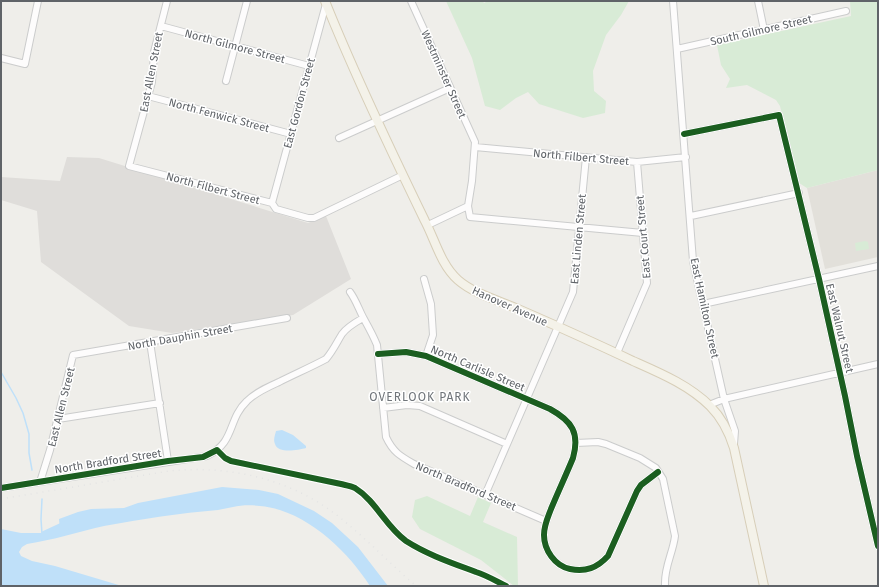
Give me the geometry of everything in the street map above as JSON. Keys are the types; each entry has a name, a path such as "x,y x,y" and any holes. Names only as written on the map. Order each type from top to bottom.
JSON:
{"main road":[{"name":"Hanover Avenue","path":"325,2 378,121 444,262 456,279 472,290 617,353 681,384 709,405 724,423 734,448"},
{"name":"East Hamilton Street","path":"734,448 764,586"}],"street":[{"path":"1,58 25,64 38,1"},
{"name":"East Allen Street","path":"130,166 153,75 154,52 167,1"},
{"path":"226,81 247,1"},
{"name":"Westminster Street","path":"411,1 474,141 475,147"},
{"name":"East Hamilton Street","path":"673,1 694,261 724,399 735,431 734,448"},
{"path":"758,1 764,30"},
{"name":"East Gordon Street","path":"272,203 325,2"},
{"name":"South Gilmore Street","path":"677,49 846,12"},
{"name":"North Gilmore Street","path":"160,26 309,66"},
{"path":"339,138 450,88"},
{"name":"North Fenwick Street","path":"148,96 291,134"},
{"name":"East Walnut Street","path":"684,134 779,115 819,278 878,546"},
{"path":"475,147 468,206 470,217 643,233"},
{"name":"North Filbert Street","path":"475,147 637,162 686,157"},
{"name":"East Linden Street","path":"485,495 573,292 586,157"},
{"name":"East Court Street","path":"617,353 647,283 637,162"},
{"name":"North Filbert Street","path":"130,166 272,203 276,209 308,218 312,218 403,175"},
{"path":"691,216 799,193"},
{"path":"428,225 468,206"},
{"path":"703,304 878,266"},
{"path":"424,279 431,304 433,335 426,356"},
{"path":"350,292 355,298 363,318 372,332 377,345 383,408 407,405 420,406 507,444"},
{"name":"North Dauphin Street","path":"73,354 287,318"},
{"name":"North Bradford Street","path":"1,488 168,461 203,457 217,450 226,441 234,420 248,399 262,390 326,359 333,351 343,332 363,318"},
{"path":"150,342 168,461"},
{"name":"North Carlisle Street","path":"378,354 406,352 426,356 527,400 560,415 566,420 571,425 575,434 576,443"},
{"name":"East Allen Street","path":"40,482 58,419 73,354"},
{"path":"709,405 724,399 878,364"},
{"path":"58,419 160,402"},
{"name":"North Bradford Street","path":"383,408 386,437 398,455 414,464 546,521"},
{"path":"658,472 641,485 637,491 608,556 601,564 592,568 578,570 565,568 552,558 544,540 546,521 574,458 576,443 598,442 606,444 649,463 658,472 663,479 675,536 674,545 666,569 665,585"}],"shaded area":[{"path":"67,157 99,158 308,223 326,216 351,279 293,315 172,333 129,326 41,262 37,211 1,200 1,177 60,181"},
{"path":"878,170 878,257 825,269 807,188"}],"green space":[{"path":"446,1 480,1 485,3 486,1 629,1 621,15 606,35 593,71 594,91 606,101 605,113 583,118 539,104 528,92 516,98 500,110 485,106 472,58"},
{"path":"850,1 878,1 878,170 807,188 799,183 780,106 776,100 747,85 726,88 730,79 721,65 717,45 851,16"},
{"path":"865,241 868,242 869,249 856,251 855,243"},
{"path":"427,496 470,516 478,497 491,503 483,522 517,537 518,586 514,586 481,560 420,529 412,517 415,500"}],"water":[{"path":"282,430 293,435 306,446 306,448 298,450 284,450 277,447 274,441 276,431"},
{"path":"222,487 259,490 278,494 314,511 332,523 358,547 388,586 370,586 361,572 337,546 309,524 293,515 277,509 250,505 161,516 104,526 27,544 22,547 19,552 21,556 32,561 55,566 122,586 1,586 1,529 21,533 42,533 60,530 59,519 78,512 91,509 124,508 138,503"}],"waterway":[{"path":"1,372 23,413 29,434 29,453 32,470"},
{"path":"42,499 42,534"},
{"path":"45,535 71,523"}],"railway":[{"path":"1,499 169,471 213,470 234,472 276,483 297,491 316,501 355,530 416,586"}],"cycle path":[{"path":"684,134 779,115 819,279 878,546"},
{"path":"378,354 406,352 426,356 550,409 569,423 575,435 575,449 573,458 547,518 544,535 548,552 560,565 570,569 581,570 600,564 608,556 637,491 641,485 658,472"},
{"path":"1,488 168,461 203,457 217,450 225,458 231,461 355,488 369,500 393,529 406,541 431,555 484,575 506,586"}],"district":[{"name":"OVERLOOK PARK","path":"420,397"}]}
